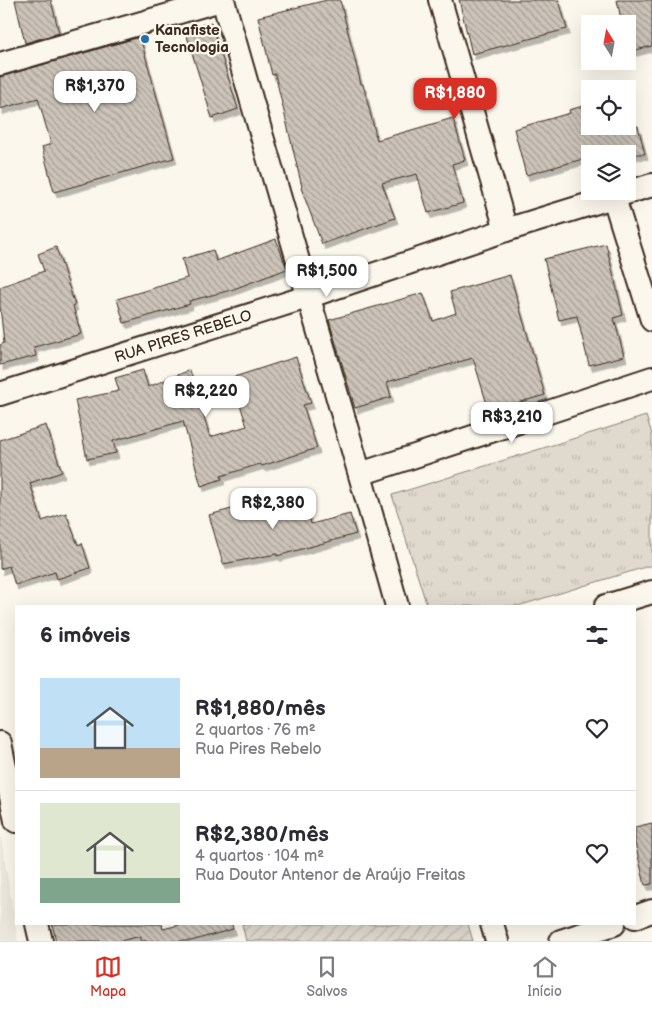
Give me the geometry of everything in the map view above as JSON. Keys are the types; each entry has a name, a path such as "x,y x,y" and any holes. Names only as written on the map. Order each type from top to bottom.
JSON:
{"street":[{"path":"0,64 222,0 360,474 396,605"},
{"path":"440,0 506,230"},
{"name":"RUA PIRES REBELO","path":"636,190 652,185"},
{"name":"RUA PIRES REBELO","path":"0,394 506,230 607,200"},
{"path":"615,200 652,320"},
{"path":"360,474 652,378"},
{"path":"609,605 652,592"},
{"path":"0,743 9,796 15,817"},
{"path":"636,917 652,912"},
{"path":"37,925 41,941"},
{"path":"492,925 497,941"},
{"path":"561,941 611,925"}],"shaded area":[{"path":"0,831 18,941 0,941"}],"green space":[{"path":"646,416 652,434 652,565 521,605 427,605 392,495"},
{"path":"242,925 468,925 473,941 246,941"}],"building":[{"path":"15,0 51,0 59,33 25,43"},
{"path":"327,0 340,0 377,140 453,118 465,160 452,164 463,203 428,213 417,174 382,183 395,218 322,244 301,188 275,74 272,75 258,17"},
{"path":"459,0 559,0 567,29 472,54"},
{"path":"617,0 652,0 652,46 636,50 636,15 620,15"},
{"path":"211,22 238,109 212,118 185,30"},
{"path":"140,37 174,158 54,192 42,147 51,144 38,98 0,109 0,77"},
{"path":"581,107 581,135 636,135 636,126 638,126 645,154 636,154 636,145 581,145 581,160 526,175 514,129 570,113 569,110"},
{"path":"276,239 287,269 231,290 189,301 190,304 124,323 117,299 187,278 182,259 213,250 216,261"},
{"path":"606,244 623,315 614,318 624,356 589,365 577,316 559,320 544,259"},
{"path":"56,247 75,305 73,306 81,334 34,347 36,356 0,365 0,345 4,343 0,287 44,271 38,254"},
{"path":"510,275 545,395 489,411 473,358 387,382 391,397 355,408 329,320 423,293 433,321 456,313 450,292"},
{"path":"296,357 311,403 303,405 317,448 262,466 260,464 221,476 222,479 201,486 183,421 113,441 116,453 87,459 75,400 119,391 115,378 143,370 148,387 190,370 210,437 247,426 231,378"},
{"path":"46,425 62,472 30,483 42,521 66,513 78,545 82,543 90,568 57,579 55,572 15,585 9,566 0,569 0,440"},
{"path":"303,497 311,524 350,514 356,534 277,556 277,554 223,564 209,515 269,499 271,506"},
{"path":"652,823 652,884 645,885 636,847 636,827"},
{"path":"52,925 162,925 163,929 179,925 232,925 233,929 191,941 141,941 141,936 120,941 56,941"}],"place":[{"name":"Kanafiste Tecnologia","path":"145,39"}]}
